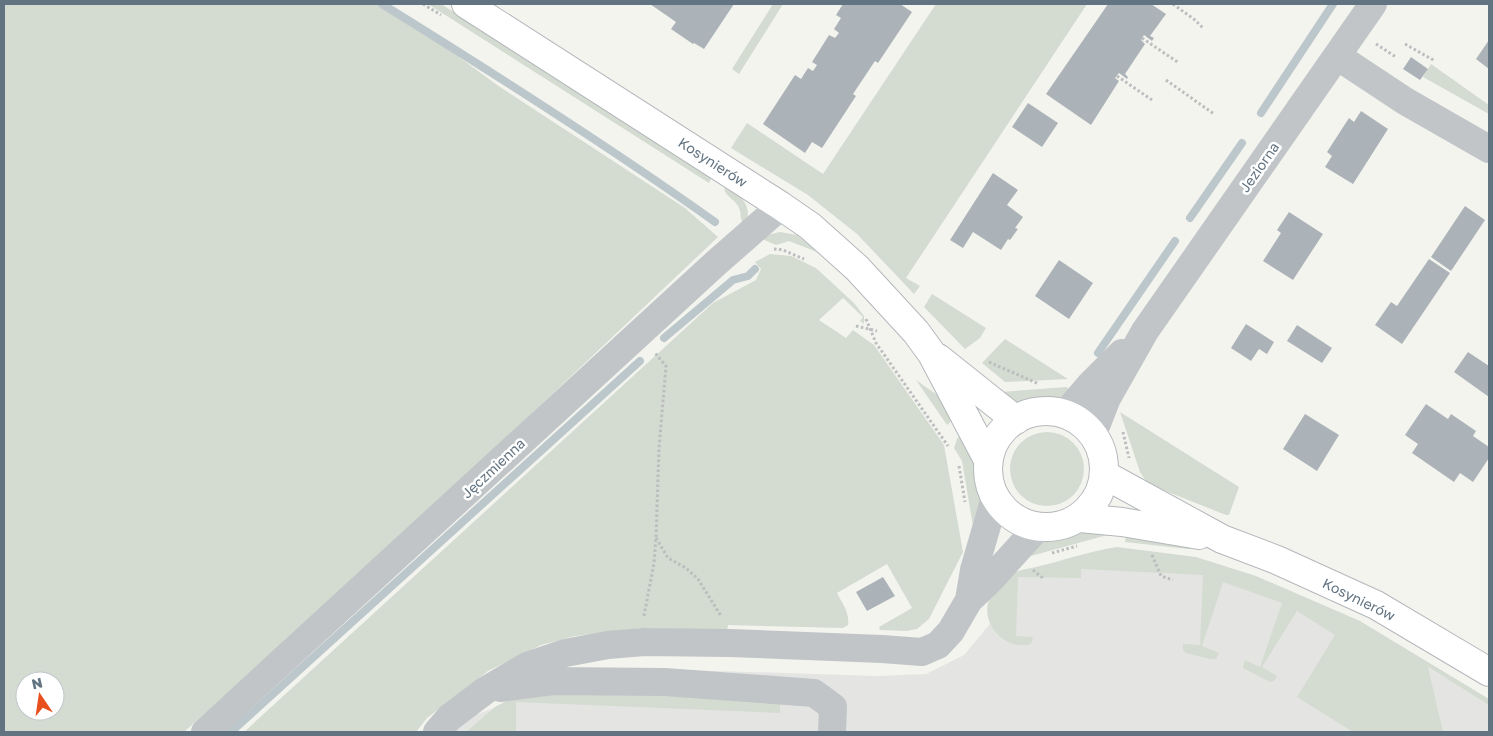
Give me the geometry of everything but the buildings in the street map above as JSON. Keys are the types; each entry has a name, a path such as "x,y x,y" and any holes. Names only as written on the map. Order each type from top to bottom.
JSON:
{"main road":[{"name":"Kosynierów","path":"466,4 810,226 857,268 905,320 932,354 988,460"},
{"name":"Kosynierów","path":"932,354 1016,420"},
{"path":"1048,411 1065,414 1080,421 1093,434 1103,453 1105,475 1101,492 1092,506 1082,531 1060,526 1038,527 1021,522 1006,512 995,498 988,480 988,460 991,448 997,437 1006,427 1031,413 1048,411"},
{"name":"Kosynierów","path":"1105,475 1222,539 1277,560 1376,605 1489,672"},
{"name":"Kosynierów","path":"1082,531 1122,522 1222,539"}],"street":[{"name":"Jeziorna","path":"1093,434 1107,398 1145,331 1373,4"},
{"path":"1337,56 1405,101 1489,149"},
{"name":"Jęczmienna","path":"205,732 709,269 781,206"},
{"name":"Jeziorna","path":"1065,414 1089,386 1145,331"},
{"path":"969,600 974,570 995,498"},
{"path":"437,732 449,718 486,690 527,666 565,653 608,645 644,642 740,644 922,652 938,645 951,630 969,600 991,579 1038,527"},
{"path":"486,690 553,681 665,682 814,692 833,707 832,732"}],"path":[{"path":"1173,4 1203,28"},
{"path":"1142,38 1178,63"},
{"path":"1374,42 1396,57"},
{"path":"1405,44 1435,62"},
{"path":"1117,76 1152,100"},
{"path":"1166,80 1214,114"},
{"path":"771,248 783,250 807,260"},
{"path":"865,316 876,343 950,450"},
{"path":"856,326 877,331"},
{"path":"982,359 1039,384"},
{"path":"644,642 644,616 654,563 656,538 659,448 666,366"},
{"path":"1123,431 1131,466"},
{"path":"958,461 966,506"},
{"path":"1050,553 1082,531"},
{"path":"656,538 668,558 686,568 698,579 723,620"},
{"path":"1149,547 1161,576 1173,580"}],"shaded area":[{"path":"4,4 387,4 497,85 685,208 718,237 434,506 184,732 4,732"},
{"path":"428,4 441,4 712,176 709,183"},
{"path":"773,4 783,4 739,74 732,69"},
{"path":"936,4 1087,4 906,278 920,286 914,294 857,234 808,195 731,148 747,123 823,174"},
{"path":"1431,64 1489,105 1489,114 1423,77"},
{"path":"725,188 738,196 746,205 748,219 746,226 741,218 738,205 727,194"},
{"path":"780,232 797,235 817,252 789,241 776,245 762,239 767,235"},
{"path":"770,254 791,256 816,268 854,303 864,316 864,324 860,321 863,317 843,298 819,320 846,338 853,330 874,345 944,445 963,552 929,619 917,629 907,631 880,630 879,627 912,608 887,564 837,593 848,616 848,625 843,628 728,625 727,632 643,628 575,636 541,645 488,671 427,718 416,732 244,732 713,303 756,280 761,269 755,262"},
{"path":"932,294 986,328 980,338 965,349 924,307"},
{"path":"1005,339 1068,379 1005,382 982,363"},
{"path":"916,380 943,399 956,417 947,425"},
{"path":"1066,387 1073,391 1062,398 1041,403 1027,404 1012,401 999,394 1000,392"},
{"path":"1120,412 1239,487 1229,515 1148,484 1140,472"},
{"path":"963,431 977,452 977,470 983,499 973,526 962,461 954,448 957,439"},
{"path":"1047,432 1061,435 1073,443 1081,455 1084,469 1081,483 1073,495 1061,503 1047,506 1033,503 1021,495 1013,483 1010,469 1013,455 1021,443 1033,435"},
{"path":"1094,529 1111,534 1031,556 1020,557 1038,542 1065,539 1079,532"},
{"path":"1127,532 1192,548 1125,542"},
{"path":"1117,547 1196,557 1256,576 1360,621 1489,699 1489,705 1428,667 1443,732 1353,732 1297,697 1335,635 1297,611 1262,667 1277,676 1274,681 1270,682 1243,668 1245,660 1260,667 1282,603 1223,582 1202,646 1219,653 1216,659 1186,653 1183,650 1183,644 1200,645 1203,575 1081,569 1081,578 1018,577 1016,636 1033,637 1031,644 1012,644 997,633 991,625 987,607 990,598 999,586 1013,573"},
{"path":"1157,560 1208,569 1397,649 1489,704 1489,732 429,732 548,688 624,668 877,676 926,674 964,655 989,625 1017,575"},
{"path":"528,690 780,698 780,713 516,702 516,732 466,732 495,707"}],"waterway":[{"path":"382,4 550,110 715,222"},
{"path":"1261,113 1333,4"},
{"path":"1190,218 1242,143"},
{"path":"1098,353 1175,241"},
{"path":"664,338 733,280 748,276 755,269"},
{"path":"231,732 640,361"}]}
